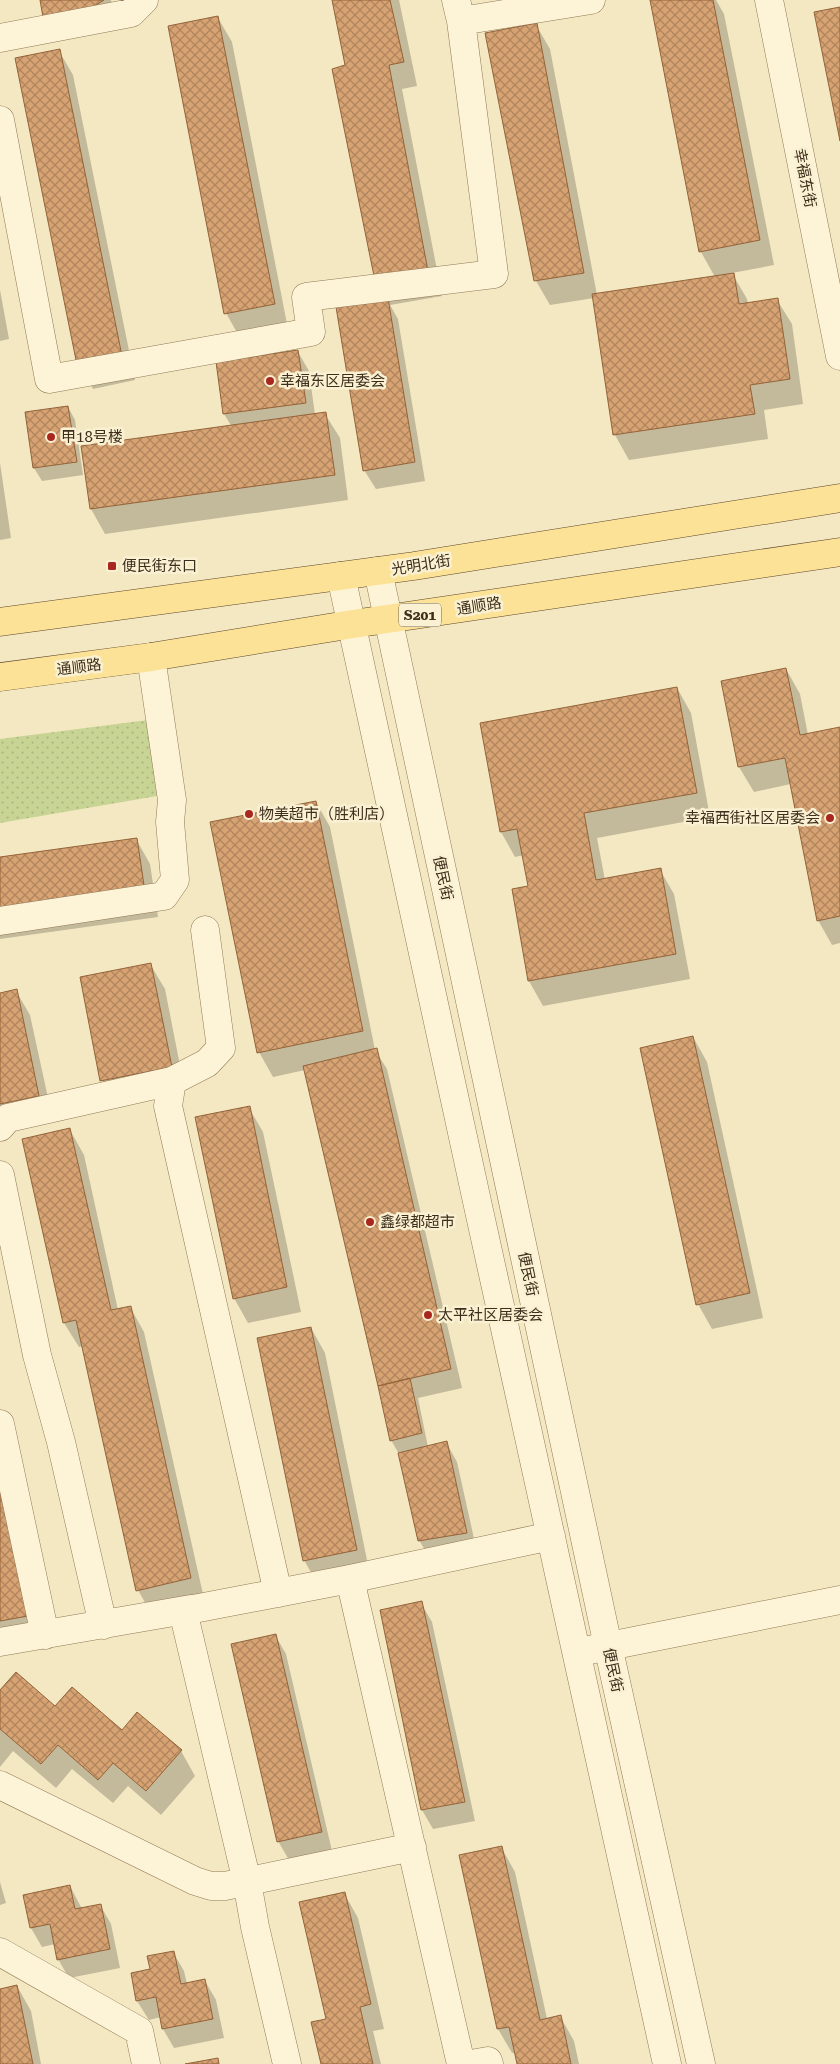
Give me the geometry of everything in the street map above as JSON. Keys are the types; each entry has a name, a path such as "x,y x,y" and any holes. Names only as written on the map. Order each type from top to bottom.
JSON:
{"main road":[{"name":"光明北街","path":"0,622 378,571 840,498"},
{"name":"通顺路","path":"0,677 151,657 353,624 840,552"}],"street":[{"path":"0,38 130,13 144,0"},
{"path":"0,120 50,379 311,332 306,297 494,274 459,11 591,0"},
{"name":"幸福东街","path":"770,0 840,356"},
{"name":"便民街","path":"378,571 608,1646 701,2064"},
{"path":"341,576 667,2064"},
{"path":"0,921 164,896 171,888 175,880 170,822 172,800 151,657"},
{"path":"0,1127 8,1118 172,1081 207,1062 221,1048 205,930"},
{"path":"172,1081 168,1106 278,1593"},
{"path":"0,1175 37,1355 61,1442 103,1625"},
{"path":"0,1424 45,1635"},
{"path":"0,1642 350,1580 551,1536"},
{"path":"350,1580 461,2064"},
{"path":"576,1653 840,1600"},
{"path":"190,1609 183,1611 247,1882 287,2064"},
{"path":"0,1785 195,1881 211,1886 247,1882 412,1847"},
{"path":"0,1952 138,2031 146,2064"},
{"path":"471,2064 488,2061 489,2064"}],"green space":[{"path":"148,720 163,795 0,823 0,739"}],"building":[{"path":"40,0 104,0 79,16 44,23"},
{"path":"332,0 390,0 404,62 389,65 428,271 375,281 332,69 345,65"},
{"path":"650,0 713,0 760,240 699,252"},
{"path":"840,7 840,141 814,12"},
{"path":"218,16 275,304 224,314 168,26"},
{"path":"537,23 584,273 534,281 485,33"},
{"path":"60,49 122,356 77,365 15,58"},
{"path":"734,273 739,304 778,298 790,379 750,385 755,414 613,435 592,294"},
{"path":"388,298 415,462 363,471 336,307"},
{"path":"298,350 306,403 223,414 216,362"},
{"name":"甲18号楼","path":"68,406 77,462 33,468 25,412"},
{"path":"326,412 335,475 90,509 81,446"},
{"path":"786,668 800,735 840,727 840,916 817,921 785,758 738,767 721,681"},
{"path":"677,687 697,793 584,813 596,880 661,868 676,954 528,981 512,889 528,886 517,829 500,832 480,723"},
{"path":"316,801 363,1031 257,1053 210,822"},
{"path":"137,838 145,892 0,912 0,857"},
{"path":"151,963 172,1067 100,1081 80,977"},
{"path":"17,989 39,1096 0,1104 0,993"},
{"path":"693,1036 750,1293 696,1305 640,1048"},
{"path":"377,1048 451,1369 378,1386 303,1066"},
{"path":"250,1106 287,1287 233,1299 195,1117"},
{"path":"70,1128 111,1310 131,1306 191,1578 136,1591 76,1320 63,1323 22,1139"},
{"path":"311,1327 357,1550 303,1561 257,1338"},
{"path":"410,1378 422,1433 390,1441 378,1386"},
{"path":"447,1441 467,1533 418,1541 398,1453"},
{"path":"0,1490 28,1616 0,1621"},
{"path":"422,1601 465,1802 421,1810 380,1610"},
{"path":"276,1634 322,1832 277,1842 231,1644"},
{"path":"16,1672 55,1706 72,1687 122,1730 137,1712 182,1750 146,1791 113,1763 98,1780 58,1745 41,1764 0,1729 0,1690"},
{"path":"502,1846 540,2020 561,2015 571,2064 517,2064 509,2027 497,2029 459,1855"},
{"path":"70,1885 75,1909 101,1904 110,1949 57,1960 50,1924 30,1928 23,1895"},
{"path":"345,1892 371,2004 360,2007 373,2064 321,2064 311,2022 326,2019 299,1902"},
{"path":"174,1951 181,1984 205,1979 213,2019 162,2029 156,1997 136,2001 131,1973 150,1969 147,1956"},
{"path":"17,1985 33,2064 0,2064 0,1989"},
{"path":"218,2058 219,2064 185,2064"}],"place":[{"name":"幸福东区居委会","path":"270,381"},
{"name":"甲18号楼","path":"51,437"},
{"name":"便民街东口","path":"112,566"},
{"name":"物美超市（胜利店）","path":"249,814"},
{"name":"幸福西街社区居委会","path":"830,818"},
{"name":"鑫绿都超市","path":"370,1222"},
{"name":"太平社区居委会","path":"428,1315"}]}
